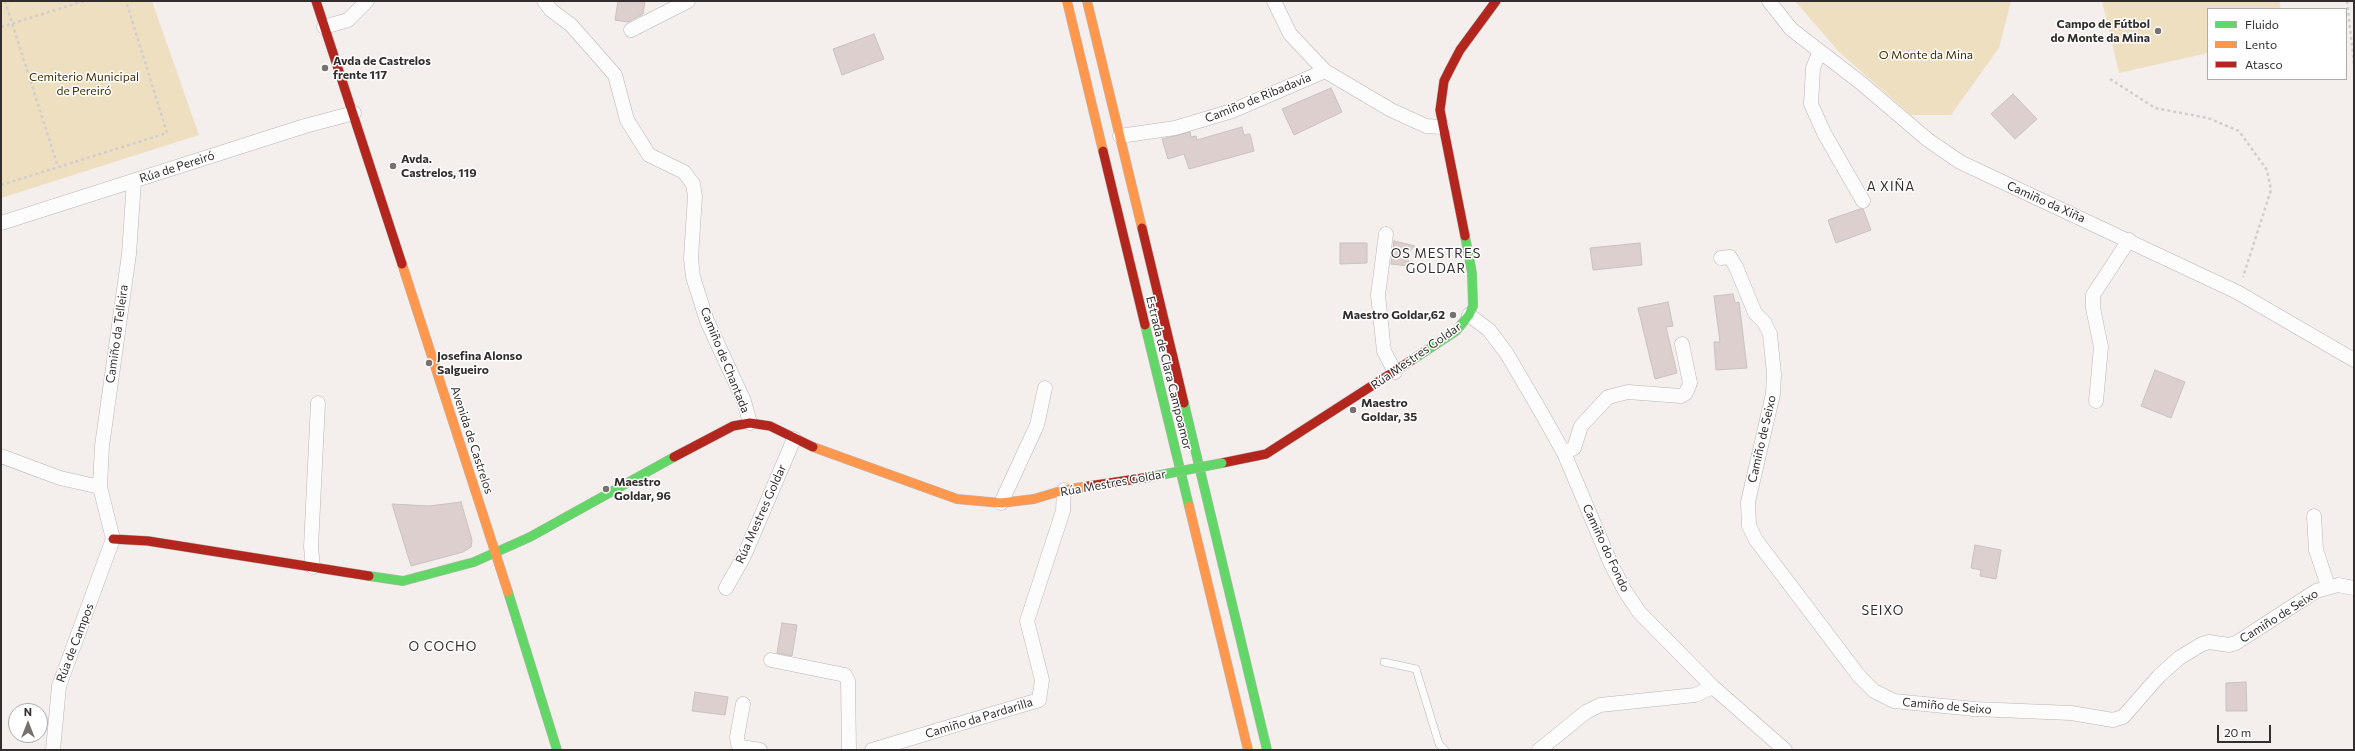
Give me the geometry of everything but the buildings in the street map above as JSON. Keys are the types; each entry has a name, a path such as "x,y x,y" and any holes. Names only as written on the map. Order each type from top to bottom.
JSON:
{"main road":[{"name":"Avenida de Castrelos","path":"316,1 354,113 496,552 557,750"},
{"name":"Estrada de Clara Campoamor","path":"1067,1 1248,750"},
{"name":"Estrada de Clara Campoamor","path":"1087,1 1267,750"},
{"name":"Rúa Mestres Goldar","path":"496,552 530,537 720,432 733,426 750,423 770,426 794,439 884,474 957,499 1001,503 1034,499 1064,490 1150,477 1266,454 1395,372 1456,331 1470,315 1473,306 1472,273 1442,127 1440,110 1444,81 1460,50 1496,1"},
{"path":"113,538 148,541 403,581 466,564 496,552"}],"street":[{"path":"324,27 348,20 367,1"},
{"name":"Camiño de Chantada","path":"544,1 551,10 571,25 615,75 627,120 649,155 684,172 693,184 695,196 691,258 693,277 707,321 744,401 750,423"},
{"path":"631,30 688,1"},
{"name":"Camiño de Ribadavia","path":"1274,1 1290,34 1326,71 1390,110 1426,126 1442,127"},
{"name":"Camiño da Xiña","path":"1769,1 1790,29 1819,53 1861,83 1928,140 1960,162 2237,292 2354,360"},
{"path":"1819,53 1814,68 1811,104 1824,133 1863,201"},
{"name":"Camiño de Ribadavia","path":"1120,136 1175,128 1232,111 1326,71"},
{"name":"Rúa de Pereiró","path":"1,223 305,126 354,113"},
{"name":"Camiño da Telleira","path":"113,538 100,487 102,446 129,254 134,180"},
{"path":"1386,234 1378,295 1384,351 1395,372"},
{"path":"2096,400 2100,347 2093,308 2093,295 2129,240"},
{"name":"Camiño de Seixo","path":"1721,258 1730,257 1736,267 1754,313 1764,322 1770,334 1774,374 1773,394 1748,502 1749,526 1756,540 1859,676 1874,691 1894,701 1974,710 2071,713 2113,720 2123,717 2159,676 2179,658 2202,644 2209,642 2230,645 2246,639 2294,604 2328,586 2338,585 2354,588"},
{"name":"Camiño do Fondo","path":"1470,315 1480,321 1489,330 1507,354 1564,453 1625,592 1639,612 1713,687 1785,750"},
{"path":"1564,453 1574,448 1581,426 1608,397 1628,392 1680,396 1686,393 1690,383 1682,344"},
{"path":"1001,503 1037,425 1044,388"},
{"path":"313,567 311,547 318,403"},
{"name":"Rúa Mestres Goldar","path":"726,588 744,556 794,439"},
{"path":"1,456 60,478 100,487"},
{"name":"Camiño da Pardarilla","path":"872,750 1039,700 1042,680 1027,621 1063,511 1064,490"},
{"path":"2314,516 2316,550 2328,586"},
{"name":"Rúa de Campos","path":"53,750 59,686 113,538"},
{"path":"771,660 845,675 848,681 849,750"},
{"path":"1539,750 1586,712 1600,705 1695,695 1713,687"},
{"path":"743,704 736,737 738,744 741,747 760,750"}],"lane":[{"path":"1384,662 1416,669 1439,744 1445,750"}],"path":[{"path":"5,1 58,167"},
{"path":"1,27 84,1"},
{"path":"1,185 167,133 126,1"},
{"path":"2347,1 2354,64"},
{"path":"2110,79 2155,108 2208,118 2239,131 2268,170 2271,190 2268,202 2237,292"}],"green space":[{"name":"Cemiterio Municipal de Pereiró","path":"1,1 152,1 199,135 1,198"},
{"name":"O Monte da Mina","path":"1795,1 2011,1 1999,48 1951,115 1911,115 1839,52"},
{"name":"Campo de Fútbol do Monte da Mina","path":"2102,1 2279,1 2281,8 2207,8 2207,53 2119,73"}],"traffic: fast":[{"path":"1412,360 1456,331 1469,315 1473,306 1472,273 1465,236"},
{"path":"1145,325 1189,506"},
{"path":"1184,403 1267,750"},
{"path":"369,576 403,581 474,562 530,537 674,457"},
{"path":"1150,477 1222,463"},
{"path":"508,592 557,750"}],"traffic: slow":[{"path":"1067,1 1103,151"},
{"path":"1087,1 1142,228"},
{"path":"402,264 508,592"},
{"path":"813,447 957,499 1001,503 1034,499 1064,490 1089,486"},
{"path":"1189,506 1248,750"}],"traffic: jam":[{"path":"316,1 402,264"},
{"path":"1465,236 1440,110 1444,81 1450,69 1460,50 1496,1"},
{"path":"1103,151 1145,325"},
{"path":"1142,228 1184,403"},
{"path":"1222,463 1266,454 1412,360"},
{"path":"674,457 733,426 750,423 770,426 813,447"},
{"path":"1089,486 1150,477"},
{"path":"113,539 148,541 369,576"}],"place":[{"name":"Campo de Fútbol do Monte da Mina","path":"2158,31"},
{"name":"Avda de Castrelos frente 117","path":"325,68"},
{"name":"Avda. Castrelos, 119","path":"393,166"},
{"name":"Maestro Goldar,62","path":"1453,315"},
{"name":"Josefina Alonso Salgueiro","path":"429,363"},
{"name":"Maestro Goldar, 35","path":"1353,410"},
{"name":"Maestro Goldar, 96","path":"606,489"}],"district":[{"name":"A XIÑA","path":"1891,187"},
{"name":"OS MESTRES GOLDAR","path":"1436,262"},
{"name":"SEIXO","path":"1883,611"},
{"name":"O COCHO","path":"443,647"}]}
